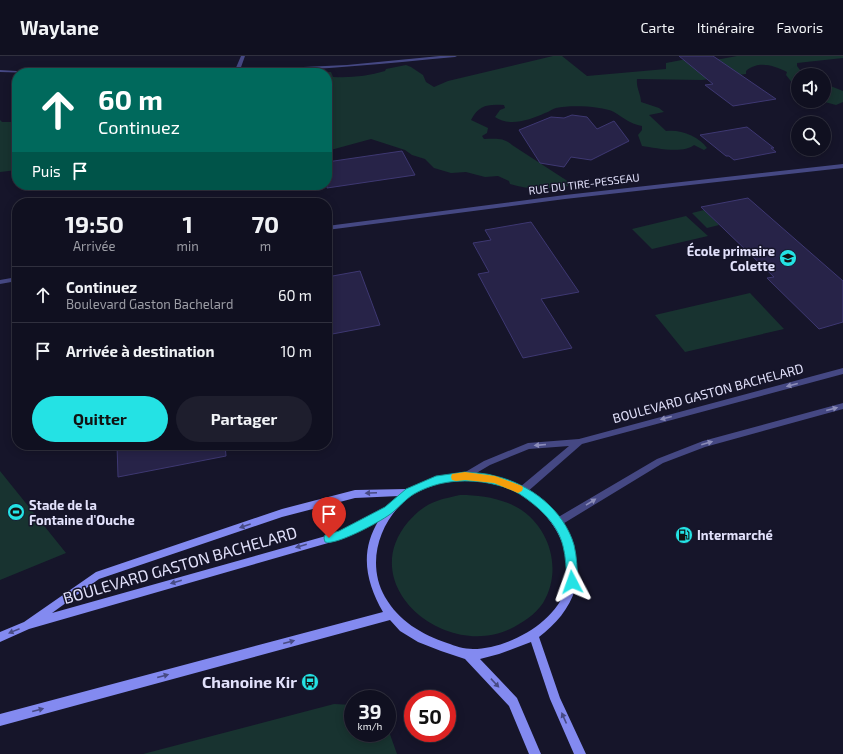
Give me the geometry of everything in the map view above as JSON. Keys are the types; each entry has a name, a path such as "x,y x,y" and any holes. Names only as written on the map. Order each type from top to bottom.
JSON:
{"main road":[{"path":"465,476 495,480 523,490 542,504 558,522 569,546 572,582 567,596 552,620 534,636 498,650 468,654 428,642 400,624 391,615 376,589 370,561 375,534 388,510 410,492 436,480 465,476"},
{"path":"28,625 96,576 282,513 355,494 410,492"},
{"name":"BOULEVARD GASTON BACHELARD","path":"0,637 28,625 342,535 388,510"},
{"path":"0,720 391,615"},
{"path":"534,636 555,699 580,754"},
{"path":"468,654 513,702 535,754"}],"street":[{"path":"238,68 242,56"},
{"path":"310,68 455,56"},
{"path":"0,71 12,72"},
{"name":"RUE DU TIRE-PESSEAU","path":"332,227 565,197 843,166"},
{"path":"0,282 12,280"},
{"name":"BOULEVARD GASTON BACHELARD","path":"465,476 486,463 528,446 579,442 843,371"},
{"path":"558,522 660,461 702,444 843,406"},
{"name":"BOULEVARD GASTON BACHELARD","path":"523,490 579,442"}],"green space":[{"path":"553,56 562,56 587,76 666,69 666,63 687,59 721,59 737,56 843,56 843,58 797,63 798,68 791,68 791,81 786,75 787,72 766,65 751,68 746,71 746,74 702,80 637,79 641,102 659,108 664,112 649,115 666,131 683,132 699,140 707,148 704,150 694,145 689,148 677,150 642,146 638,135 642,130 642,126 631,122 614,112 602,108 577,106 555,108 539,116 513,122 507,122 495,117 500,110 505,108 504,105 488,105 477,111 471,120 488,128 487,133 482,136 484,139 499,139 509,142 569,182 568,186 532,188 510,184 509,181 498,176 485,177 466,172 451,173 434,168 425,159 412,155 405,150 371,139 332,150 332,74 333,77 353,77 372,74 385,71 386,69 406,65 423,75 426,82 434,87 448,81"},
{"path":"831,86 843,91 843,102 836,105 831,104"},
{"path":"0,120 2,122 12,122 12,171 0,172"},
{"path":"125,190 151,190 147,191"},
{"path":"704,210 719,225 707,228 692,213"},
{"path":"686,216 708,236 652,249 632,229"},
{"path":"750,293 784,329 685,352 655,315"},
{"name":"Stade de la Fontaine d'Ouche","path":"0,471 66,553 0,580"},
{"path":"460,495 496,499 522,510 533,520 542,532 552,559 552,574 549,589 543,603 536,611 528,618 510,629 484,636 459,634 435,625 414,611 400,592 392,570 394,546 408,522 425,507 443,499"},
{"path":"334,704 344,705 344,742 393,742 397,754 143,754"}],"building":[{"path":"679,56 713,56 776,99 733,106 705,85 713,84"},
{"path":"572,115 587,117 597,129 614,121 629,141 591,160 571,157 564,167 540,163 519,130 551,117 564,118"},
{"path":"747,127 774,148 771,148 776,152 734,160 729,156 726,156 700,135"},
{"path":"402,151 415,175 332,187 332,161"},
{"path":"748,198 843,281 843,322 819,329 767,278 774,277 701,207"},
{"path":"531,222 579,292 541,299 572,348 523,358 478,274 489,272 473,243 491,240 485,230"},
{"path":"360,271 380,325 332,334 332,276"},
{"path":"117,450 225,450 226,456 118,477"}],"slow traffic":[{"path":"456,477 465,476 495,480 518,488"}],"place":[{"name":"École primaire Colette","path":"788,258"},
{"name":"Stade de la Fontaine d'Ouche","path":"16,512"},
{"name":"Intermarché","path":"684,535"},
{"name":"Chanoine Kir","path":"310,682"}],"route":[{"path":"329,538 342,535 388,510 410,492 436,480 465,476 495,480 523,490 542,504 558,522 569,546 572,582"}]}
